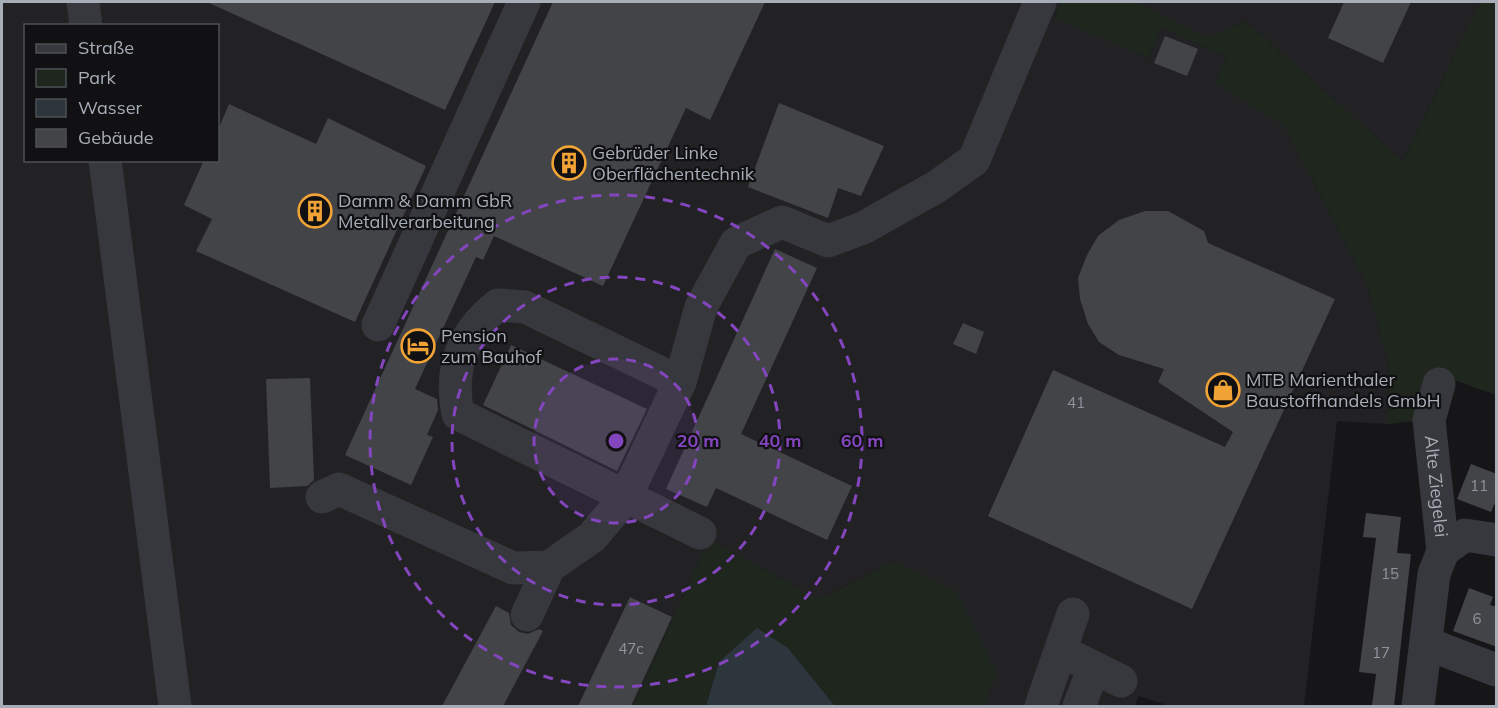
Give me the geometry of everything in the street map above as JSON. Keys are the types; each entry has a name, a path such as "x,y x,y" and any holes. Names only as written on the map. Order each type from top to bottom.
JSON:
{"street":[{"path":"83,2 86,24"},
{"path":"378,325 524,2"},
{"path":"527,615 549,567 592,537 625,498 680,382 701,307 736,243 782,222 828,241 863,228 936,187 974,160 1040,2"},
{"path":"105,162 175,706"},
{"path":"680,382 525,306 498,305 479,320 462,351 454,374 454,396 458,414 700,533"},
{"name":"Alte Ziegelei","path":"1418,706 1428,644 1434,574 1443,551 1429,420 1439,384"},
{"path":"322,497 339,489 513,568 549,567"},
{"name":"Alte Ziegelei","path":"1443,551 1465,535 1497,540"},
{"path":"1041,706 1073,614"},
{"path":"1428,644 1497,670"},
{"path":"1060,651 1108,674 1079,706"}],"shaded area":[{"path":"2,2 1061,2 1054,17 1148,58 1162,28 1226,57 1216,83 1284,126 1368,287 1389,366 1388,424 1337,421 1304,706 1170,706 1139,696 1134,706 984,706 996,674 894,561 819,599 709,539 633,706 2,706"},
{"path":"1137,2 1480,2 1403,161 1246,21 1207,38"}],"green space":[{"path":"1061,2 1137,2 1207,38 1246,21 1403,161 1480,2 1496,2 1496,395 1431,372 1417,421 1388,424 1389,366 1368,287 1284,126 1215,83 1226,57 1162,28 1148,58 1054,18"},
{"path":"709,539 819,599 894,561 956,591 997,674 984,706 835,706 788,648 719,662 706,706 633,706"}],"water":[{"path":"757,628 788,648 835,706 706,706 719,662"}],"building":[{"path":"207,2 495,2 445,110"},
{"name":"Gebrüder Linke Oberflächentechnik","path":"553,2 765,2 710,120 686,108 603,286 494,236 483,260 476,257 415,389 437,399 438,410 427,435 433,437 411,485 345,455"},
{"path":"1344,2 1411,2 1383,63 1328,38"},
{"path":"1165,36 1198,49 1187,76 1154,63"},
{"path":"779,103 884,146 861,196 838,188 828,218 748,187"},
{"path":"229,104 316,144 328,118 426,166 355,322 196,251 212,219 184,205 203,162 219,162 219,128"},
{"name":"MTB Marienthaler Baustoffhandels GmbH","path":"1145,211 1168,211 1204,231 1208,243 1335,299 1192,609 988,516 1053,370 1225,447 1233,432 1158,382 1164,369 1119,355 1099,342 1088,324 1080,299 1078,278 1087,255 1098,236 1119,220"},
{"path":"775,249 817,268 741,434 852,486 827,540 716,488 707,507 666,489"},
{"path":"963,323 984,332 976,354 953,344"},
{"path":"511,345 647,409 617,471 483,405"},
{"path":"310,378 314,480 307,486 270,488 266,379"},
{"path":"1471,464 1497,474 1497,498 1491,512 1457,499"},
{"path":"1366,513 1401,517 1397,553 1411,554 1394,706 1372,706 1376,674 1359,672 1376,538 1363,537"},
{"path":"1469,588 1493,597 1490,605 1497,607 1497,647 1453,631"},
{"path":"630,597 672,617 631,706 578,706"},
{"path":"496,606 509,613 511,625 519,632 528,634 539,629 543,631 503,706 442,706"}],"place":[{"name":"Gebrüder Linke Oberflächentechnik","path":"569,163"},
{"name":"Damm & Damm GbR Metallverarbeitung","path":"315,211"},
{"name":"Pension zum Bauhof","path":"418,346"},
{"name":"MTB Marienthaler Baustoffhandels GmbH","path":"1223,390"}]}
